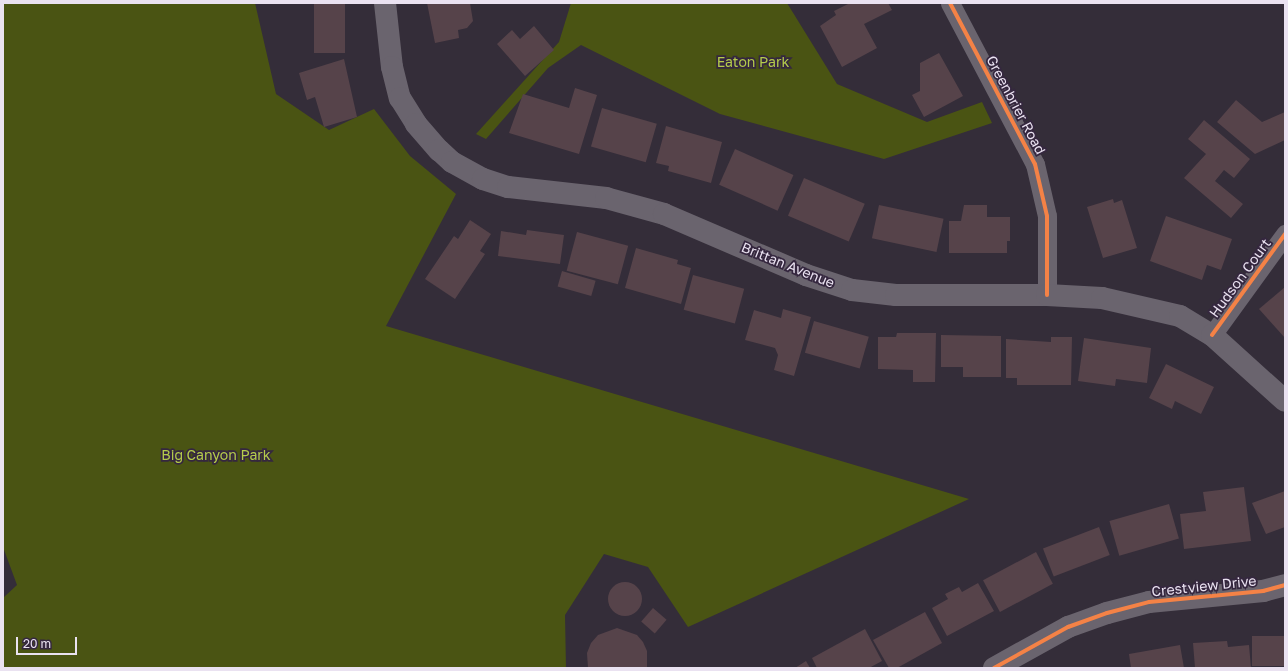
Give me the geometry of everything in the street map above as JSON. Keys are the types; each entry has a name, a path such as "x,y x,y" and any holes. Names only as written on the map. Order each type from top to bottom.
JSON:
{"main road":[{"name":"Brittan Avenue","path":"385,3 392,67 400,98 416,124 439,150 452,162 484,179 508,187 606,198 664,214 806,275 852,290 896,295 1047,295 1102,298 1180,316 1212,335 1285,401"},
{"name":"Crestview Drive","path":"994,668 1068,628 1107,613 1149,602 1263,591 1285,585"}],"street":[{"name":"Greenbrier Road","path":"950,3 1035,164 1047,216 1047,295"},
{"name":"Hudson Court","path":"1212,335 1285,234"}],"green space":[{"name":"Big Canyon Park","path":"3,3 255,3 276,94 329,130 374,109 410,156 456,194 386,326 969,499 688,627 648,567 604,554 565,615 566,668 3,668 3,598 17,585 3,547"},
{"name":"Eaton Park","path":"571,3 787,3 837,84 927,122 982,102 992,123 884,159 720,114 581,45 548,68 486,139 476,134 559,42"}],"building":[{"path":"314,3 345,3 345,53 314,53"},
{"path":"427,3 470,3 473,21 467,28 458,30 459,38 435,43"},
{"path":"850,3 888,3 892,10 864,24 877,48 842,67 820,26 836,15 834,11"},
{"path":"534,26 554,50 525,76 497,44 512,30 520,39"},
{"path":"939,53 963,96 924,117 912,95 920,91 920,63"},
{"path":"344,59 357,117 324,127 315,97 307,100 299,73"},
{"path":"575,88 597,95 579,154 509,133 523,94 569,108"},
{"path":"1236,100 1262,122 1285,112 1285,140 1255,154 1217,122"},
{"path":"602,108 657,124 646,162 591,146"},
{"path":"1204,120 1250,159 1234,178 1224,170 1215,181 1243,204 1231,218 1184,178 1206,154 1188,139"},
{"path":"666,126 722,142 711,183 668,171 669,166 656,163"},
{"path":"735,149 793,175 778,211 719,185"},
{"path":"804,178 865,204 849,242 788,216"},
{"path":"1113,199 1114,203 1122,200 1137,248 1103,258 1087,207"},
{"path":"879,205 944,219 936,252 872,238"},
{"path":"964,205 987,205 987,217 1010,217 1010,241 1007,241 1007,253 949,253 949,221 961,221"},
{"path":"1166,216 1232,239 1221,270 1207,265 1202,280 1150,261"},
{"path":"470,220 491,234 480,251 485,254 455,299 425,279 454,236 458,239"},
{"path":"527,230 564,235 560,264 498,256 501,231 526,235"},
{"path":"577,232 628,246 618,284 567,271"},
{"path":"636,248 678,260 677,264 691,268 681,304 625,288"},
{"path":"562,271 596,281 591,296 558,286"},
{"path":"693,275 744,289 735,323 684,310"},
{"path":"1285,287 1285,338 1259,309"},
{"path":"783,309 811,317 794,376 774,370 778,355 775,348 745,340 754,310 781,318"},
{"path":"814,321 869,337 860,368 805,353"},
{"path":"897,333 936,333 935,382 913,382 913,370 878,369 878,337 896,337"},
{"path":"941,335 1001,336 1001,377 963,377 963,367 941,367"},
{"path":"1051,337 1072,337 1071,385 1017,385 1017,378 1006,378 1006,339 1051,342"},
{"path":"1084,338 1151,348 1147,383 1116,379 1115,386 1078,381"},
{"path":"1166,364 1214,387 1201,414 1175,401 1172,409 1149,398"},
{"path":"1244,487 1251,541 1184,549 1180,514 1206,511 1203,492"},
{"path":"1285,491 1285,527 1266,534 1252,503"},
{"path":"1169,504 1179,539 1119,556 1109,521"},
{"path":"1099,527 1110,555 1054,577 1043,549"},
{"path":"1036,552 1053,584 1000,612 983,580"},
{"path":"625,582 637,587 642,599 637,611 625,616 613,611 608,599 613,587"},
{"path":"978,583 994,611 947,636 932,608 948,599 945,594 959,587 962,592"},
{"path":"653,608 667,620 655,633 641,622"},
{"path":"925,612 942,643 897,668 889,668 873,640"},
{"path":"617,628 637,635 643,642 647,651 647,668 588,668 587,653 591,643 598,635"},
{"path":"865,629 882,661 869,668 817,668 812,658"},
{"path":"1252,636 1285,636 1285,666 1252,666"},
{"path":"1227,641 1228,647 1249,645 1251,668 1195,668 1193,643"},
{"path":"1180,645 1184,668 1131,668 1129,654"},
{"path":"806,661 810,668 795,668"}],"cycle path":[{"path":"950,3 1035,164 1047,216 1047,295"},
{"path":"1212,335 1285,234"},
{"path":"994,668 1068,627 1107,613 1149,602 1263,591 1285,585"}]}
